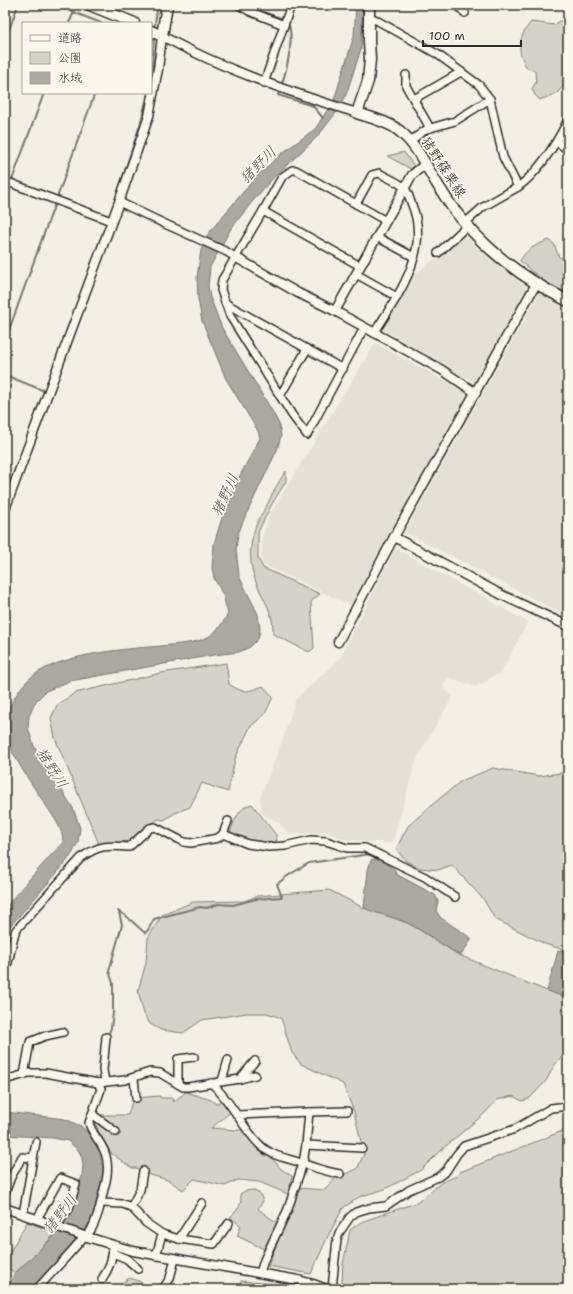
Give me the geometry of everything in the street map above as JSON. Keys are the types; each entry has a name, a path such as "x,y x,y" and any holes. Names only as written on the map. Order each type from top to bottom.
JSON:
{"main road":[{"path":"90,5 132,22"},
{"path":"152,31 162,36 167,5"},
{"path":"357,113 368,81 370,59 369,5"},
{"name":"猪野篠栗線","path":"357,113 388,124 410,141 419,152 441,192 482,242 536,284 568,301"}],"street":[{"path":"239,5 249,11 284,24"},
{"path":"264,83 291,5"},
{"path":"457,5 465,13"},
{"path":"369,16 427,48 479,85 490,98 503,157 518,188"},
{"path":"5,510 119,202 149,116 156,83 162,36 184,48 264,83 357,113"},
{"path":"414,100 461,72"},
{"path":"406,75 406,86 430,128"},
{"path":"410,141 430,128 455,121 490,98"},
{"path":"438,253 483,207 518,188 527,181 557,142 568,120"},
{"path":"557,142 568,150"},
{"path":"335,311 412,175 425,164"},
{"path":"364,328 307,436 230,316 221,290 222,280 282,178 292,170 296,170 386,221"},
{"path":"356,204 372,175 379,173 405,188 416,216 418,238 414,257 397,297 374,333"},
{"path":"5,181 111,221"},
{"path":"119,202 227,252 298,293 335,311 442,370 476,393"},
{"path":"263,211 360,266"},
{"path":"377,237 414,257"},
{"path":"356,274 397,297"},
{"path":"338,642 394,538 536,284"},
{"path":"225,303 343,369"},
{"path":"280,396 307,349"},
{"path":"394,538 502,595 568,626"},
{"path":"5,971 11,954 12,941 16,930 81,858 90,851 97,847 111,845 129,847 150,828 155,827 184,842 191,843 218,838 223,834 228,821"},
{"path":"223,834 248,844 285,846 311,840 326,841 347,848 365,848 425,877 455,897"},
{"path":"24,1075 30,1042 45,1036 63,1032"},
{"path":"37,1289 68,1256 84,1236 90,1232 102,1203 107,1175 106,1156 102,1144 90,1128 89,1123 102,1083 106,1037"},
{"path":"178,1084 178,1059 194,1058"},
{"path":"222,1081 228,1060"},
{"path":"240,1079 255,1061"},
{"path":"5,1080 30,1073 46,1073 102,1083 134,1078 150,1072 160,1073 183,1087 188,1087 240,1079 255,1075"},
{"path":"134,1078 136,1098"},
{"path":"211,1084 227,1100 259,1144 266,1150 276,1155 324,1171 340,1174"},
{"path":"332,1289 337,1239 350,1216 356,1212 369,1208 386,1206 409,1190 438,1177 446,1171 464,1146 515,1129 551,1108 568,1106"},
{"path":"237,1115 347,1111"},
{"path":"260,1274 264,1260 288,1209 303,1163 309,1112"},
{"path":"92,1114 116,1132"},
{"path":"23,1214 36,1142"},
{"path":"306,1145 362,1148"},
{"path":"5,1193 11,1177 22,1157 33,1158"},
{"path":"131,1207 140,1190 143,1171"},
{"path":"37,1219 60,1178 76,1184 69,1209 57,1227"},
{"path":"102,1203 123,1204 131,1207 146,1223 162,1234 179,1239 214,1244 229,1223"},
{"path":"179,1239 202,1203"},
{"path":"5,1208 84,1236 113,1250 127,1259 138,1269"},
{"path":"156,1256 162,1234"},
{"path":"113,1250 260,1274 313,1284 326,1289"},
{"path":"102,1279 110,1266 113,1258 113,1250"},
{"path":"163,1289 170,1278 175,1259"}],"shaded area":[{"path":"465,236 528,289 476,384 383,329 415,274"},
{"path":"540,291 568,305 568,617 405,532"},
{"path":"375,343 468,393 352,606 262,564 262,539 269,516"},
{"path":"395,548 528,622 501,672 476,687 448,677 443,688 453,696 417,758 392,843 350,841 327,832 290,834 279,823 262,813 260,798 284,736 296,699 340,658"}],"green space":[{"path":"559,21 568,21 567,82 557,93 540,100 532,89 536,82 535,71 527,68 523,62 520,50 521,39 523,33 531,22 555,25"},
{"path":"404,152 414,166 411,169 387,156"},
{"path":"549,240 554,244 559,257 568,260 568,291 555,288 536,275 520,261 528,250"},
{"path":"286,471 286,481 272,504 258,532 258,558 263,568 320,594 311,602 314,648 309,652 273,634 272,619 256,582 251,562 251,548 256,525"},
{"path":"226,663 229,684 242,691 253,690 263,686 273,697 265,714 250,727 235,759 228,792 202,783 190,807 175,813 164,820 158,819 131,841 99,844 55,738 51,718 57,705 75,693 161,673"},
{"path":"493,768 539,776 568,772 568,951 545,944 495,919 484,900 452,865 438,870 420,868 406,861 396,849 408,826 432,805 461,781"},
{"path":"252,804 276,835 277,840 273,843 248,841 230,833 235,820 241,811 248,805"},
{"path":"329,890 366,909 410,924 459,955 547,991 562,996 568,995 568,1056 561,1057 546,1081 529,1099 522,1101 513,1096 497,1100 484,1114 440,1151 421,1170 385,1189 359,1197 343,1208 328,1236 311,1274 268,1266 299,1188 325,1190 335,1178 357,1169 364,1154 354,1112 343,1084 301,1064 292,1053 281,1018 267,1013 247,1013 202,1020 183,1033 161,1030 150,1024 144,1014 138,991 146,963 148,938 162,915 193,902 244,901 257,896"},
{"path":"186,1092 211,1100 216,1104 225,1099 232,1111 211,1128 247,1130 269,1150 271,1157 281,1169 292,1176 288,1194 259,1182 238,1180 225,1186 194,1179 183,1190 168,1180 147,1174 145,1169 141,1171 136,1168 132,1168 111,1153 94,1121 97,1115 128,1115 133,1098 160,1096 161,1098 172,1098 173,1102"},
{"path":"565,1130 568,1131 568,1289 344,1288 342,1281 343,1264 350,1230 361,1222 418,1202 442,1182 457,1176 460,1172"},
{"path":"253,1190 260,1194 263,1201 258,1209 277,1223 264,1249 237,1236 241,1226 230,1217 239,1207 241,1201 240,1194 245,1191"},
{"path":"27,1222 56,1233 28,1262 15,1273 5,1266 7,1257"},
{"path":"130,1278 139,1281 149,1289 118,1289 123,1282"},
{"path":"241,1281 273,1284 288,1289 240,1289"}],"water":[{"path":"356,5 363,5 361,49 346,95 336,113 317,137 273,178 252,202 230,230 210,267 208,286 210,297 222,328 271,409 279,424 281,436 277,450 238,534 236,549 239,576 258,614 260,629 258,639 250,647 239,652 214,655 70,681 46,691 36,701 29,716 28,728 34,746 73,808 80,828 78,842 72,854 5,932 5,909 17,893 63,842 63,837 58,824 25,774 6,739 4,730 7,715 13,700 21,687 38,673 53,665 70,659 109,651 185,643 203,639 208,637 220,627 228,614 223,595 214,578 212,568 214,544 228,498 260,438 258,431 226,379 202,321 198,299 197,277 201,250 206,237 211,230 256,177 281,154 315,129 334,100 354,36"},
{"path":"379,858 395,870 396,874 435,895 438,901 436,911 441,918 471,938 462,954 459,955 406,922 366,909 364,907 368,870 371,860"},
{"path":"567,950 568,995 562,996 547,991 558,951"},
{"path":"5,1112 65,1119 81,1126 94,1139 105,1159 104,1178 96,1214 74,1243 34,1289 7,1289 15,1273 50,1240 65,1222 72,1209 82,1176 82,1158 79,1151 68,1141 53,1138 5,1135"}],"waterway":[{"path":"5,41 18,5"},
{"path":"55,5 98,22"},
{"path":"154,29 158,5"},
{"path":"250,5 260,11 284,19"},
{"path":"69,22 74,12"},
{"path":"281,86 289,53 291,35 290,27 287,22"},
{"path":"152,65 154,36"},
{"path":"280,90 278,95 313,106 323,118"},
{"path":"5,199 44,94"},
{"path":"5,341 95,94"},
{"path":"110,216 140,125 148,94"},
{"path":"5,375 42,390 46,389"},
{"path":"118,911 145,933 154,919 200,907 207,908 218,904 233,905 256,899 282,897 277,884 309,863 370,854 378,860"},
{"path":"108,1036 111,1028 113,1013 113,983 109,971 122,925 119,912"},
{"path":"107,1060 107,1075"}],"water label":[{"name":"猪野川","path":"258,165"},
{"name":"猪野川","path":"225,495"},
{"name":"猪野川","path":"52,768"},
{"name":"猪野川","path":"60,1214"}]}
